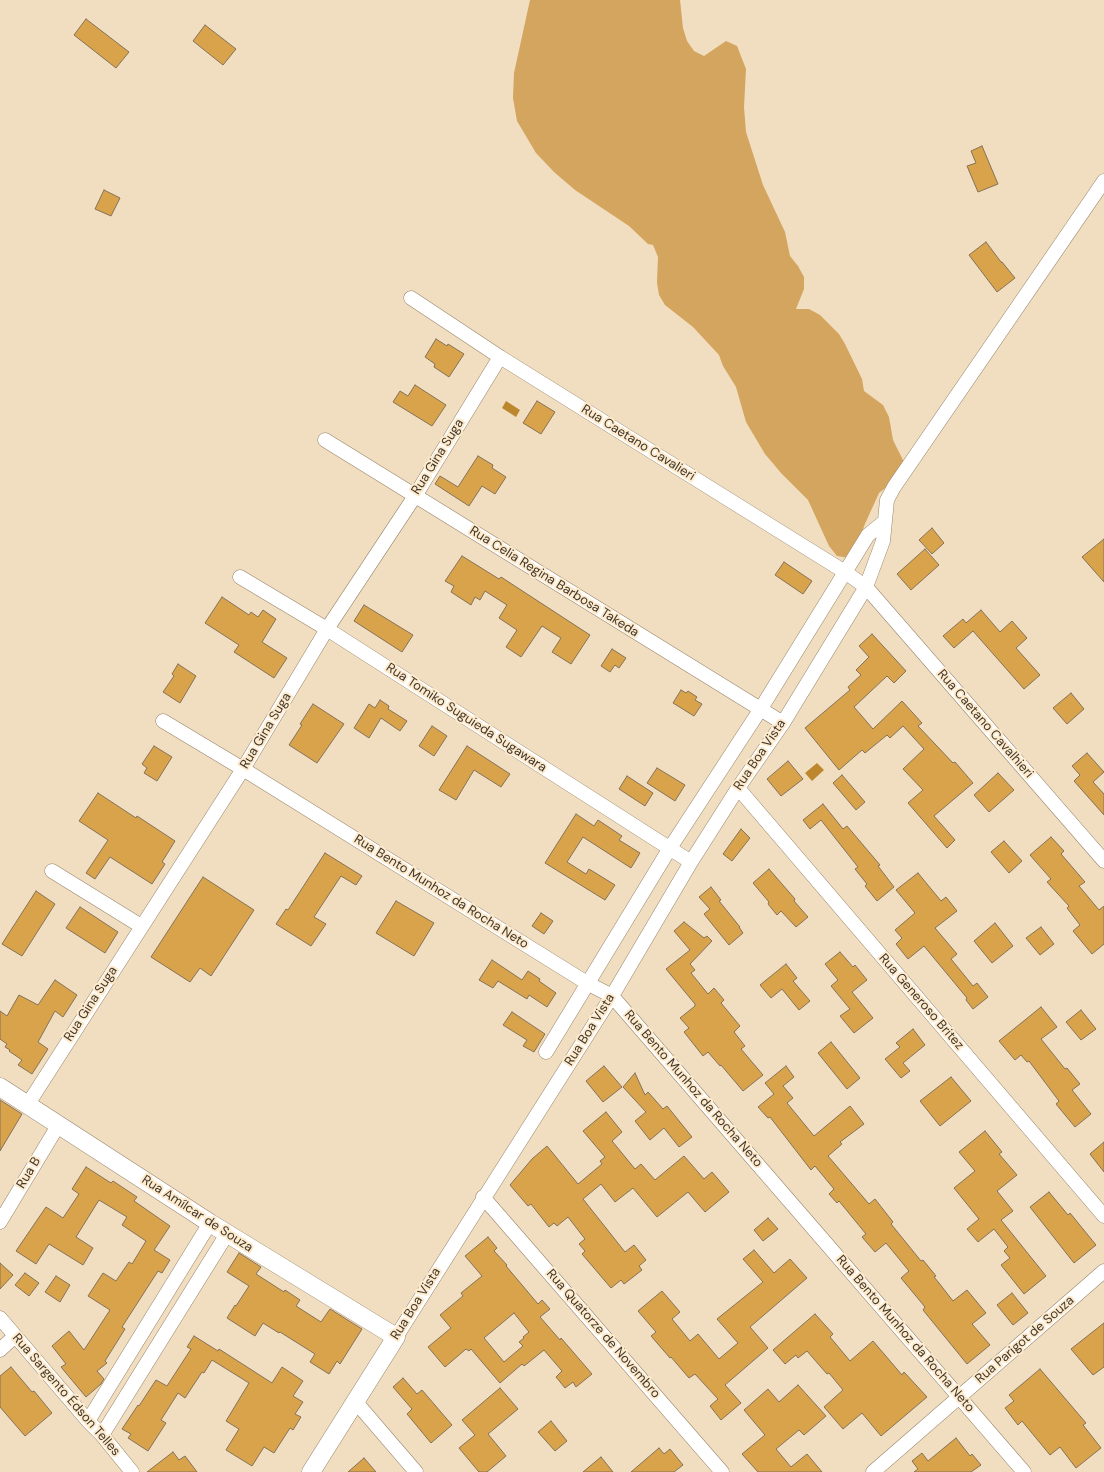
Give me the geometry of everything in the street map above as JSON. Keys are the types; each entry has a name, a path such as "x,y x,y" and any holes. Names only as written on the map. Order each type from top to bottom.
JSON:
{"street":[{"name":"Rua Boa Vista","path":"310,1472 483,1197 612,996 691,862 738,788 783,723 866,587 883,541 887,500 894,487 1104,181"},
{"name":"Rua Caetano Cavalieri","path":"411,298 500,357 845,572 866,587"},
{"name":"Rua Gina Suga","path":"28,1104 243,769 327,629 415,496 500,357"},
{"name":"Rua Celia Regina Barbosa Takeda","path":"325,440 783,723"},
{"name":"Rua Boa Vista","path":"546,1052 670,848 760,710 868,535 884,522"},
{"name":"Rua Tomiko Suguieda Sugawara","path":"240,577 327,629 691,862"},
{"name":"Rua Caetano Cavalhieri","path":"866,587 1104,861"},
{"name":"Rua Bento Munhoz da Rocha Neto","path":"163,721 588,983 612,996 1024,1472"},
{"name":"Rua Generoso Britez","path":"738,788 1104,1216"},
{"path":"52,871 141,926"},
{"name":"Rua Amílcar de Souza","path":"0,1087 227,1234 396,1336"},
{"name":"Rua B","path":"0,1222 59,1124"},
{"name":"Rua Quatorze de Novembro","path":"483,1197 722,1472"},
{"path":"88,1421 210,1223"},
{"path":"102,1435 227,1234"},
{"name":"Rua Parigot de Souza","path":"873,1472 1104,1271"},
{"path":"158,1308 175,1318"},
{"name":"Rua Sargento Édson Telles","path":"0,1318 88,1421 102,1435 132,1472"},
{"path":"0,1350 15,1336"},
{"path":"355,1401 416,1472"}],"shaded area":[{"path":"530,0 680,0 683,28 687,41 694,51 704,56 726,41 737,46 746,69 744,107 746,132 763,185 785,232 790,256 804,277 804,289 796,309 809,309 820,315 839,334 862,379 864,391 883,405 889,417 893,440 904,462 889,485 879,493 864,526 858,549 849,558 837,556 829,546 808,500 781,473 765,454 746,422 736,387 723,366 719,355 693,327 665,305 659,295 657,283 658,257 653,245 648,244 629,226 575,190 554,172 536,153 517,121 513,98 514,73"},
{"path":"506,401 520,410 516,417 502,408"},
{"path":"817,763 824,770 812,781 805,773"}],"building":[{"path":"86,19 129,52 116,68 74,35"},
{"path":"205,25 236,49 223,65 193,41"},
{"path":"982,146 998,184 978,192 967,166 976,163 971,151"},
{"path":"104,190 120,198 111,216 95,209"},
{"path":"986,242 1015,278 997,292 969,255"},
{"path":"436,339 447,346 448,344 464,354 449,377 434,367 435,364 425,357"},
{"path":"415,385 446,405 432,426 393,402 400,391 408,396"},
{"path":"537,401 555,412 541,434 523,423"},
{"path":"478,456 493,465 492,468 506,477 495,494 482,486 469,506 435,484 440,476 458,487"},
{"path":"932,528 944,543 932,554 919,540"},
{"path":"1104,539 1104,582 1082,557"},
{"path":"925,549 939,565 911,590 897,574"},
{"path":"462,556 499,579 501,577 590,635 571,664 552,652 561,638 542,626 521,657 506,647 517,630 499,618 507,605 485,591 480,600 475,597 471,605 451,592 454,586 445,581"},
{"path":"784,562 812,581 803,594 775,575"},
{"path":"222,597 249,615 251,612 258,617 263,610 276,619 262,642 287,658 274,678 234,652 239,645 205,623"},
{"path":"364,605 413,635 402,652 354,621"},
{"path":"981,610 1000,632 1012,621 1027,638 1016,648 1040,675 1024,689 973,631 954,648 943,636 963,619 966,623"},
{"path":"872,634 906,671 894,683 887,676 854,707 873,729 902,701 922,723 918,726 953,763 955,762 973,783 934,816 955,840 947,848 908,803 923,790 903,769 924,749 903,726 890,738 887,735 865,753 862,750 839,770 805,728 850,690 848,687 861,675 856,670 869,657 859,646"},
{"path":"612,649 626,658 619,668 615,665 610,672 601,666"},
{"path":"178,664 196,676 180,703 163,692 174,676 172,674"},
{"path":"681,690 686,693 688,691 697,697 695,700 702,704 694,716 673,703"},
{"path":"1071,693 1084,709 1067,724 1053,708"},
{"path":"380,700 389,706 388,709 407,721 400,731 381,718 369,738 354,728 369,704 375,708"},
{"path":"313,704 344,724 317,763 289,745"},
{"path":"432,726 447,736 434,756 419,746"},
{"path":"154,746 172,757 157,781 144,773 147,768 142,764"},
{"path":"467,746 510,774 501,787 474,770 456,800 439,790"},
{"path":"1087,753 1104,772 1093,782 1104,794 1104,815 1074,781 1080,775 1072,766"},
{"path":"788,761 803,779 781,796 767,779"},
{"path":"657,768 685,785 675,801 647,783"},
{"path":"998,773 1014,790 989,812 974,795"},
{"path":"842,775 865,802 856,810 833,783"},
{"path":"627,776 653,793 645,806 619,789"},
{"path":"98,793 175,841 162,862 165,864 152,884 110,857 95,879 86,873 108,840 79,821"},
{"path":"823,804 843,829 847,826 880,865 878,866 894,887 877,901 865,886 867,884 855,869 858,867 821,820 810,829 803,820"},
{"path":"576,814 594,826 598,820 622,836 619,840 640,853 631,868 583,837 567,862 586,874 589,869 615,885 605,900 545,863"},
{"path":"741,829 750,838 732,861 723,854"},
{"path":"1051,837 1064,851 1061,854 1085,882 1079,886 1099,910 1104,906 1104,944 1092,954 1073,931 1080,925 1067,908 1069,906 1047,882 1051,879 1030,855"},
{"path":"1004,841 1022,861 1009,873 991,852"},
{"path":"325,853 362,876 356,885 341,876 314,917 326,924 311,946 276,924 286,909 288,910"},
{"path":"769,869 795,899 794,901 808,917 796,927 781,911 777,915 768,904 769,902 753,883"},
{"path":"918,873 941,901 946,897 957,911 935,928 957,954 951,959 973,986 977,983 988,997 973,1009 966,1000 967,998 924,946 908,959 896,944 902,938 895,930 915,913 896,890"},
{"path":"203,877 254,910 211,976 200,968 190,982 151,957"},
{"path":"711,887 721,900 719,901 743,933 729,945 704,914 710,909 699,897"},
{"path":"36,891 55,904 22,956 2,944"},
{"path":"396,901 434,923 414,956 376,933"},
{"path":"80,907 118,932 105,953 66,928"},
{"path":"541,913 553,921 544,934 532,926"},
{"path":"684,922 704,938 707,936 712,941 690,964 695,970 691,973 708,994 714,988 724,1000 721,1003 740,1026 734,1032 745,1046 741,1049 763,1075 743,1091 708,1052 703,1056 684,1032 689,1028 680,1018 695,1006 695,1004 666,969 690,950 674,931"},
{"path":"995,923 1013,946 992,963 974,941"},
{"path":"1041,927 1054,944 1040,955 1026,938"},
{"path":"840,952 853,967 855,965 867,980 852,992 873,1018 854,1033 840,1016 850,1009 831,986 838,980 825,964"},
{"path":"492,960 522,980 528,971 540,979 539,981 556,993 547,1007 529,995 527,999 498,981 493,988 479,980"},
{"path":"786,964 797,978 793,981 810,1001 799,1010 782,989 771,998 760,985"},
{"path":"55,980 77,995 63,1017 55,1011 38,1042 48,1049 32,1074 18,1065 22,1060 9,1051 10,1050 5,1047 7,1044 0,1039 0,1011 7,1016 19,995 38,1005"},
{"path":"1041,1007 1057,1027 1041,1039 1065,1069 1067,1068 1080,1084 1072,1090 1091,1114 1075,1127 1056,1104 1059,1101 1029,1061 1027,1062 1021,1055 1015,1060 999,1041"},
{"path":"1081,1010 1096,1029 1081,1040 1066,1022"},
{"path":"512,1012 545,1034 534,1052 523,1046 527,1040 503,1025"},
{"path":"913,1029 925,1045 903,1063 910,1071 901,1078 885,1059 900,1047 896,1043"},
{"path":"831,1042 860,1078 847,1089 818,1053"},
{"path":"604,1066 622,1087 603,1102 586,1081"},
{"path":"786,1066 794,1077 783,1086 793,1098 787,1103 814,1136 850,1106 864,1124 840,1142 842,1144 828,1156 869,1204 875,1199 893,1222 891,1224 921,1261 923,1260 936,1276 934,1277 953,1301 967,1290 986,1313 972,1324 990,1345 967,1364 923,1310 925,1307 901,1278 909,1271 886,1243 875,1252 862,1237 866,1234 839,1201 837,1203 829,1194 834,1189 815,1166 811,1170 770,1117 768,1118 758,1107 774,1094 765,1083"},
{"path":"635,1073 645,1095 648,1092 663,1109 667,1106 692,1137 679,1147 664,1128 650,1140 635,1121 646,1112 623,1087"},
{"path":"951,1077 971,1101 940,1126 920,1101"},
{"path":"0,1100 22,1114 0,1151"},
{"path":"606,1112 622,1132 612,1141 635,1169 641,1164 655,1180 684,1156 704,1179 712,1172 729,1192 705,1212 688,1192 657,1217 633,1188 615,1202 601,1184 583,1199 625,1252 634,1245 646,1260 639,1266 642,1270 624,1284 621,1280 611,1288 582,1254 585,1251 579,1244 585,1239 568,1217 557,1226 554,1223 549,1227 531,1204 528,1206 510,1185 532,1159 547,1146 578,1184 602,1164 600,1161 605,1157 583,1131"},
{"path":"985,1131 1002,1152 999,1154 1017,1175 997,1191 1013,1211 1001,1220 1046,1276 1024,1294 1001,1265 1010,1258 1004,1251 1008,1247 994,1229 978,1242 967,1229 979,1219 954,1188 975,1171 959,1152"},
{"path":"1104,1142 1104,1172 1090,1154"},
{"path":"86,1167 111,1183 113,1181 137,1197 134,1201 170,1226 154,1250 170,1260 162,1273 158,1271 122,1327 125,1329 105,1361 107,1363 97,1371 104,1379 101,1384 86,1397 61,1367 66,1364 52,1346 69,1331 84,1350 110,1310 88,1296 103,1273 116,1281 129,1262 132,1264 146,1241 122,1225 127,1217 99,1200 76,1237 93,1248 83,1265 49,1244 36,1264 16,1251 46,1207 63,1218 79,1194 72,1189"},
{"path":"1049,1192 1068,1215 1070,1213 1096,1245 1074,1263 1030,1207"},
{"path":"768,1218 778,1229 763,1241 754,1230"},
{"path":"488,1237 497,1248 494,1251 538,1304 542,1300 550,1309 540,1317 560,1340 561,1338 592,1374 576,1387 573,1382 565,1388 556,1377 562,1371 544,1350 524,1366 522,1364 500,1383 471,1349 469,1351 466,1349 445,1367 428,1347 451,1328 440,1315 463,1296 461,1293 482,1276 465,1256","holes":["514,1313 529,1332 519,1342 523,1346 504,1362 484,1338"]},
{"path":"754,1250 774,1273 790,1259 807,1278 750,1327 768,1348 725,1385 741,1403 721,1420 710,1406 718,1399 695,1374 689,1378 671,1357 670,1358 651,1336 656,1332 638,1311 662,1291 680,1312 672,1319 690,1341 698,1334 719,1359 738,1343 717,1319 763,1282 743,1259"},
{"path":"239,1253 261,1267 256,1274 284,1292 285,1290 300,1300 296,1306 321,1322 330,1309 362,1329 340,1364 337,1361 329,1374 310,1362 315,1354 280,1332 279,1333 263,1323 255,1336 227,1318 249,1286 227,1272"},
{"path":"0,1263 13,1275 0,1289"},
{"path":"25,1273 39,1283 29,1296 15,1285"},
{"path":"56,1276 70,1285 60,1302 45,1292"},
{"path":"1012,1293 1028,1313 1013,1325 997,1305"},
{"path":"815,1314 833,1334 830,1337 850,1361 873,1341 902,1375 904,1372 927,1397 881,1436 862,1413 843,1429 824,1407 843,1390 829,1373 827,1374 807,1351 798,1358 796,1355 785,1364 773,1350"},
{"path":"1104,1323 1104,1367 1093,1375 1071,1349"},
{"path":"194,1336 218,1351 219,1349 272,1383 282,1367 303,1381 293,1396 303,1402 295,1414 301,1417 293,1430 290,1428 274,1453 264,1447 252,1466 226,1450 239,1429 226,1421 249,1383 212,1360 204,1373 202,1372 185,1398 178,1393 161,1420 166,1423 148,1451 128,1438 131,1434 122,1429 156,1380 167,1386 191,1349 187,1347"},
{"path":"11,1367 32,1392 34,1391 52,1413 25,1436 0,1407 0,1376"},
{"path":"1040,1369 1086,1423 1083,1425 1101,1448 1076,1468 1060,1447 1050,1455 1022,1421 1018,1425 1005,1408 1014,1401 1009,1395"},
{"path":"403,1378 417,1394 422,1390 452,1425 431,1443 407,1414 412,1409 393,1387"},
{"path":"798,1385 826,1416 804,1435 799,1430 776,1449 791,1467 807,1454 822,1472 758,1472 742,1454 765,1435 744,1410 768,1389 779,1402"},
{"path":"500,1388 518,1409 488,1434 506,1456 487,1472 479,1472 459,1448 475,1435 462,1420"},
{"path":"551,1421 567,1441 555,1451 538,1432"},
{"path":"956,1438 970,1456 972,1454 981,1465 971,1472 914,1472 918,1469 912,1461 922,1453 928,1461"},
{"path":"659,1448 664,1454 670,1449 683,1465 674,1472 631,1472"},
{"path":"173,1452 179,1460 185,1456 197,1472 147,1472"},
{"path":"601,1457 613,1472 583,1472"},
{"path":"364,1458 376,1472 348,1472"}]}
